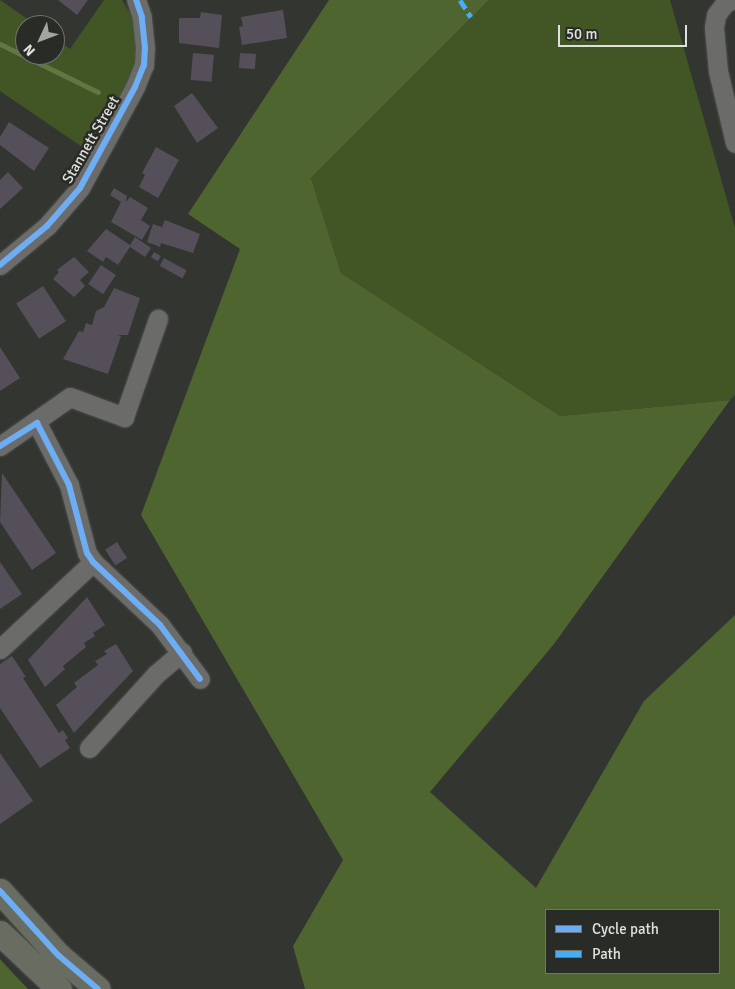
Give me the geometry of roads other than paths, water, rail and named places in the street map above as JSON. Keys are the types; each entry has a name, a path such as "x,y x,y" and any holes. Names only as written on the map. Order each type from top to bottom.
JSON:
{"main road":[{"path":"0,891 58,955 98,989"},
{"path":"0,933 59,989"}],"street":[{"name":"Stannett Street","path":"0,264 46,226 80,188 135,87 144,65 146,48 142,17 136,0"},
{"path":"732,0 725,3 716,15 714,28 718,71 735,143"},
{"path":"0,446 37,422 42,414 70,397 124,417 158,319"},
{"path":"37,422 69,485 90,558 160,625 182,652 200,679"},
{"path":"0,636 90,558"},
{"path":"0,649 90,558"},
{"path":"89,748 156,674 182,652"}],"waterway":[{"path":"0,44 98,92"}]}
